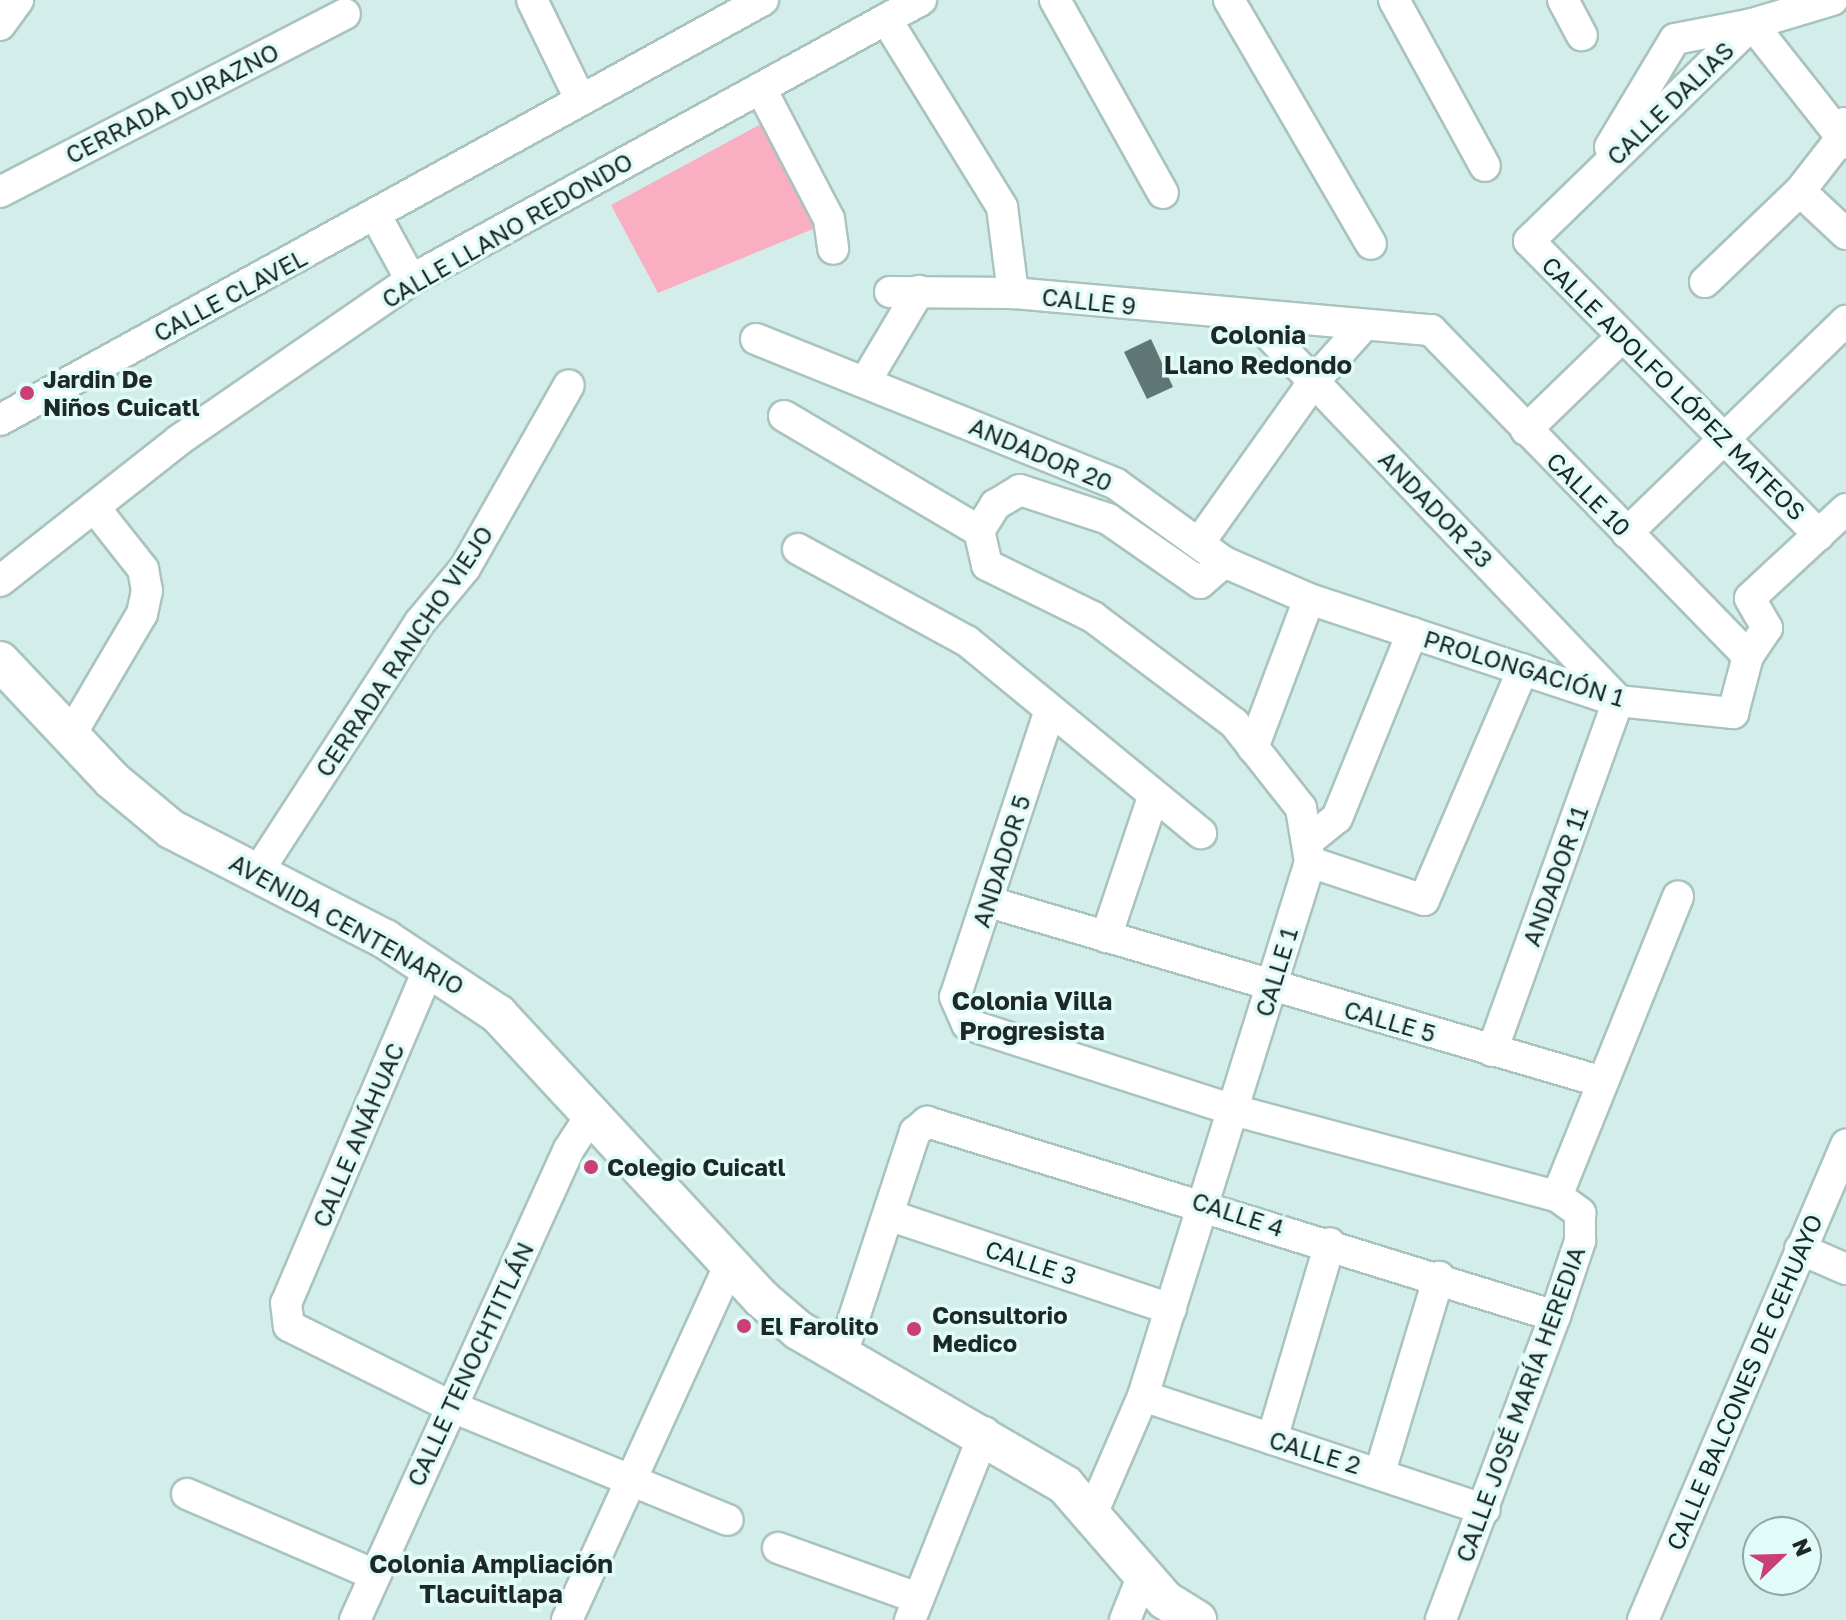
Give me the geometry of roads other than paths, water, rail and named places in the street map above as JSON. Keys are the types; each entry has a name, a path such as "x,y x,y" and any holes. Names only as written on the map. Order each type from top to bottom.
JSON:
{"main road":[{"name":"AVENIDA CENTENARIO","path":"0,661 70,736 152,815 430,966 508,1023 593,1112 729,1266 798,1330 985,1432 1065,1485 1143,1575 1197,1620"}],"street":[{"path":"0,25 18,0"},
{"path":"532,0 580,99"},
{"path":"411,280 376,216 580,99 763,0"},
{"name":"CALLE LLANO REDONDO","path":"0,581 94,507 411,280 921,0"},
{"path":"1055,0 1163,193"},
{"path":"1229,0 1371,244"},
{"path":"1394,0 1485,166"},
{"path":"1563,0 1582,35"},
{"name":"CALLE DALIAS","path":"1529,241 1752,24 1832,0"},
{"name":"CERRADA DURAZNO","path":"0,192 345,14"},
{"path":"886,19 1002,207 1013,293"},
{"path":"1586,185 1675,39 1752,24 1844,134 1800,191 1705,282"},
{"path":"761,89 829,219 833,249"},
{"path":"1800,191 1846,234"},
{"name":"CALLE CLAVEL","path":"0,420 376,216"},
{"name":"CALLE ADOLFO LÓPEZ MATEOS","path":"1529,241 1620,339 1723,439 1832,530"},
{"name":"CALLE 9","path":"865,382 904,291 1013,293 1253,318 1431,330"},
{"name":"ANDADOR 23","path":"1253,318 1618,701"},
{"path":"1627,533 1846,321"},
{"path":"1199,543 1314,381 1364,325"},
{"name":"CALLE 10","path":"1431,330 1748,656"},
{"name":"ANDADOR 20","path":"756,339 1116,484 1224,562 1309,599"},
{"path":"1526,430 1620,339"},
{"name":"CERRADA RANCHO VIEJO","path":"257,873 420,622 465,568 569,385"},
{"path":"784,416 979,531"},
{"path":"1224,562 1200,583 1108,519 1020,490 995,505 979,531 987,565 1093,617 1234,723 1301,808 1308,852"},
{"path":"70,736 142,614 147,591 143,569 94,507"},
{"path":"1748,656 1767,628 1750,598 1832,530 1846,509"},
{"path":"798,549 967,641 1153,797 1201,833"},
{"path":"1253,748 1309,599"},
{"name":"PROLONGACIÓN 1","path":"1309,599 1618,701 1733,713 1748,656"},
{"path":"1308,852 1337,818 1412,633"},
{"path":"1308,852 1424,900 1523,669"},
{"name":"ANDADOR 11","path":"1492,1051 1618,701"},
{"name":"ANDADOR 5","path":"1050,710 989,902 955,997 958,1012 967,1024 1233,1110"},
{"path":"1106,937 1153,797"},
{"name":"CALLE 1","path":"1092,1514 1143,1396 1271,987 1308,852"},
{"path":"1233,1110 1557,1196 1599,1081 1678,897"},
{"name":"CALLE 5","path":"989,902 1599,1081"},
{"name":"CALLE ANÁHUAC","path":"430,966 286,1303 289,1326 297,1333 450,1406"},
{"name":"CALLE TENOCHTITLÁN","path":"355,1620 569,1149 593,1112"},
{"name":"CALLE 4","path":"891,1216 920,1125 1204,1202 1555,1316"},
{"name":"CALLE BALCONES DE CEHUAYO","path":"1643,1620 1846,1145"},
{"name":"CALLE JOSÉ MARÍA HEREDIA","path":"1441,1620 1485,1510 1555,1316 1581,1217 1557,1196"},
{"path":"842,1354 891,1216"},
{"name":"CALLE 3","path":"891,1216 1171,1309"},
{"path":"1272,1439 1330,1243"},
{"path":"1800,1249 1846,1269"},
{"path":"567,1620 633,1482 729,1266"},
{"path":"1380,1472 1439,1277"},
{"name":"CALLE 2","path":"1143,1396 1380,1472 1485,1510"},
{"path":"450,1406 728,1520"},
{"path":"778,1548 914,1609 985,1432"},
{"path":"187,1494 375,1575"},
{"path":"1125,1620 1143,1575"}],"place":[{"name":"Jardin De Niños Cuicatl","path":"27,393"},
{"name":"Colegio Cuicatl","path":"591,1167"},
{"name":"El Farolito","path":"744,1326"},
{"name":"Consultorio Medico","path":"914,1329"}],"district":[{"name":"Colonia Llano Redondo","path":"1258,350"},
{"name":"Colonia Villa Progresista","path":"1032,1016"},
{"name":"Colonia Ampliación Tlacuitlapa","path":"491,1579"}]}
